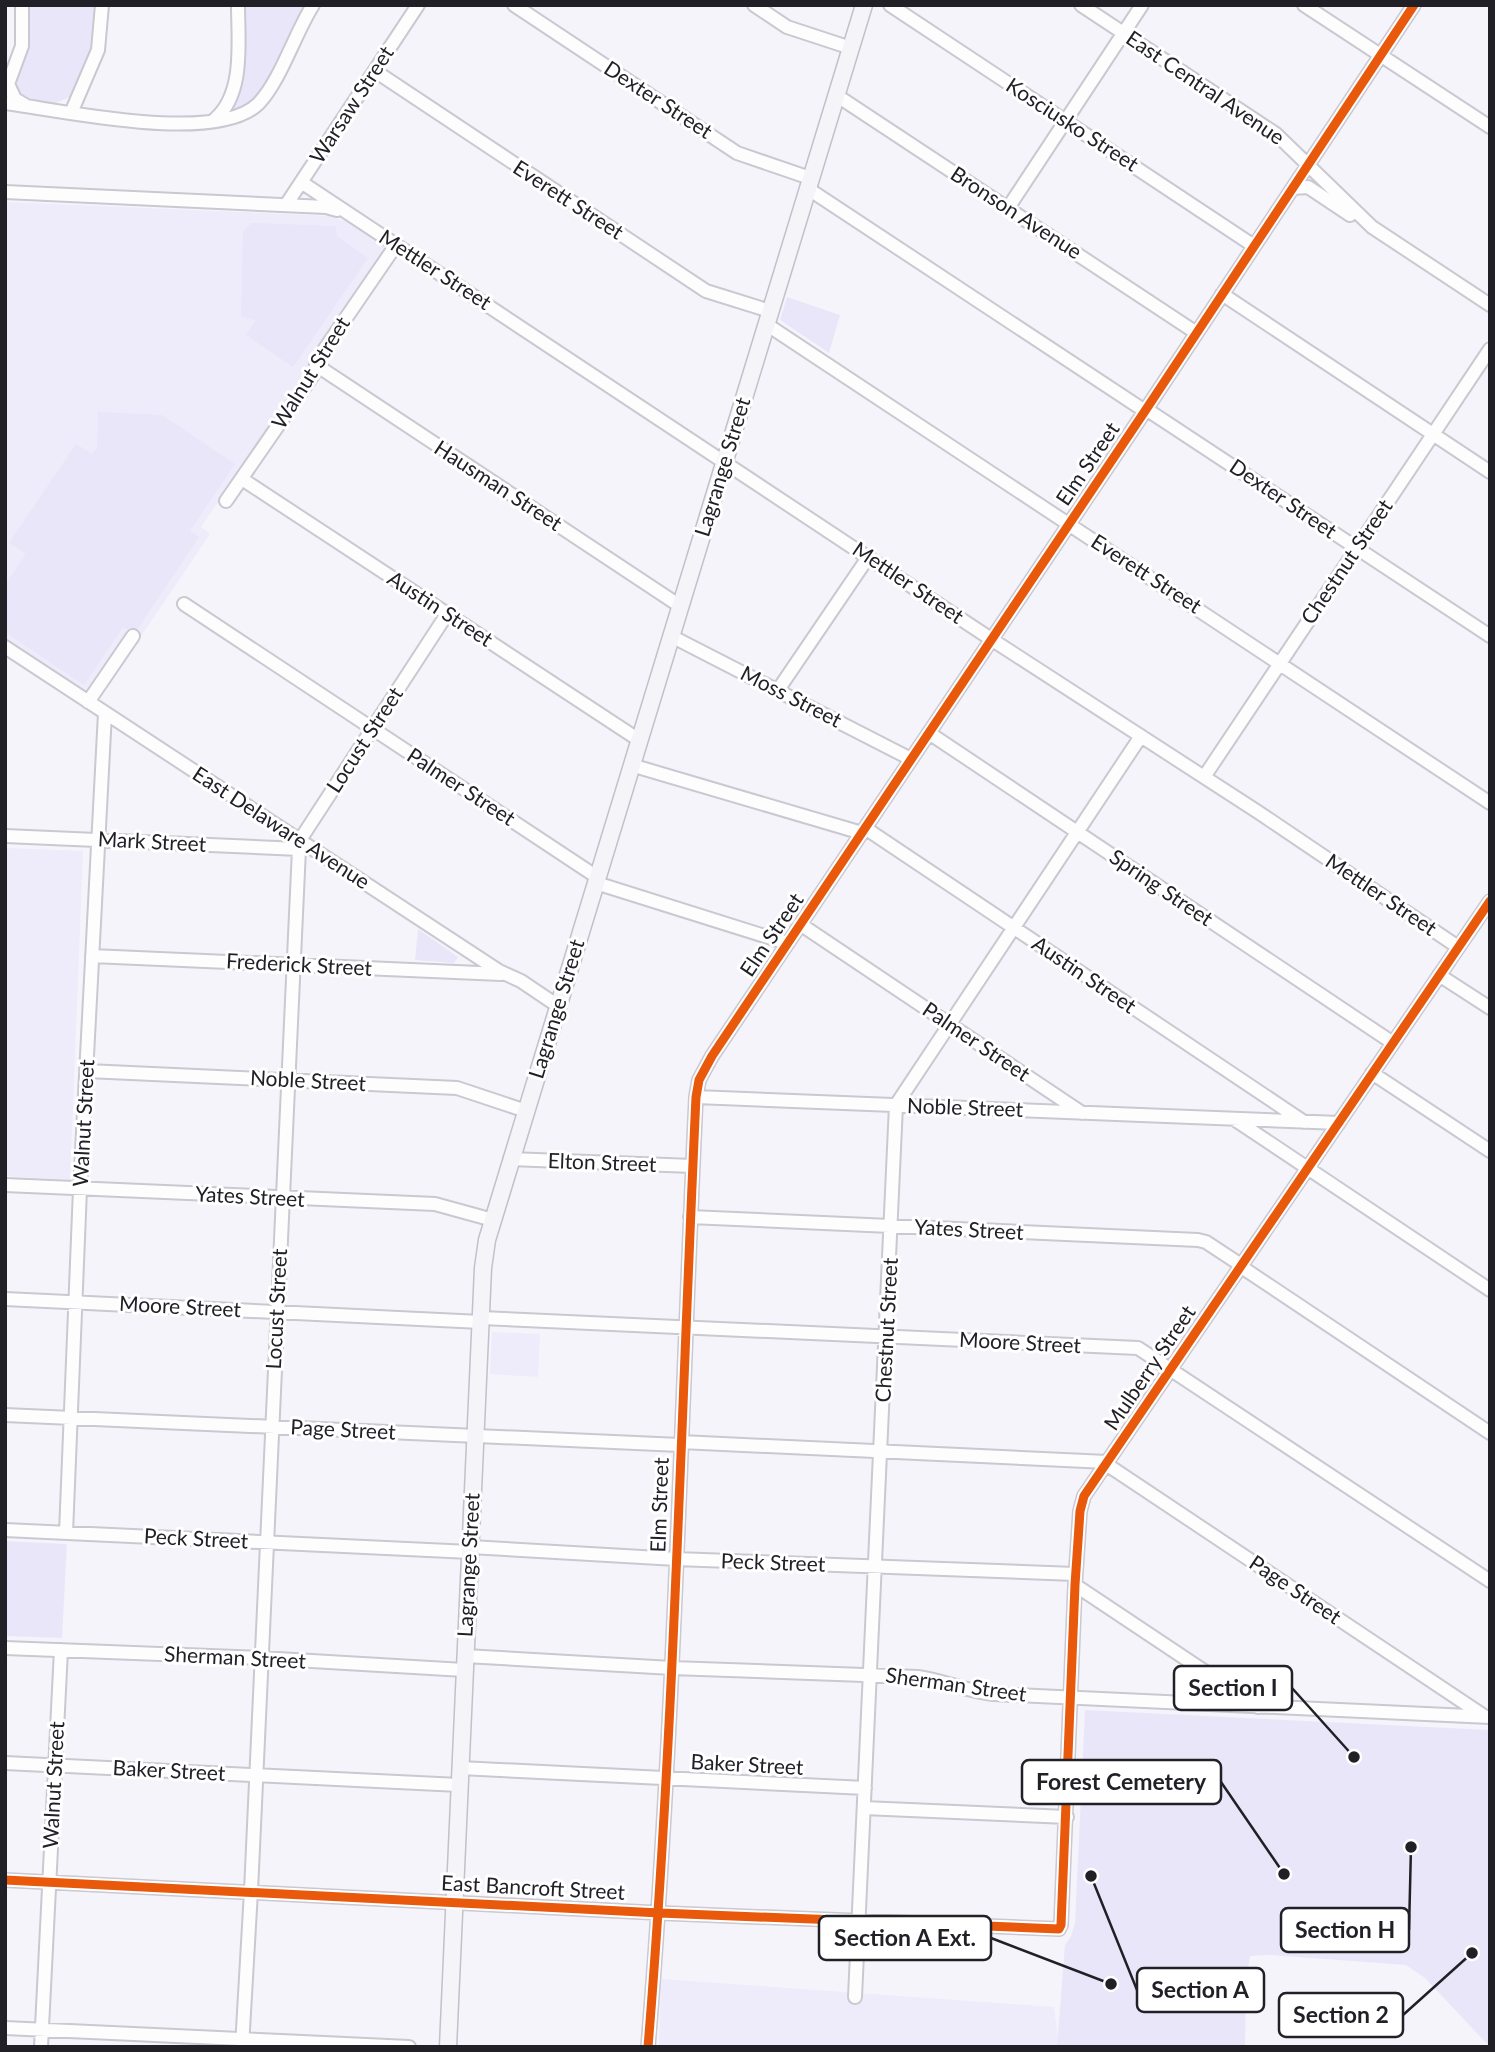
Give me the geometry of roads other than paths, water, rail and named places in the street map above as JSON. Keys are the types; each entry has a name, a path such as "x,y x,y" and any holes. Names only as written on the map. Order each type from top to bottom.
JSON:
{"main road":[{"name":"Lagrange Street","path":"448,2047 483,1258 510,1159 864,5"}],"street":[{"path":"22,5 22,46 7,80 12,94 26,106"},
{"path":"71,113 95,60 100,42 102,5"},
{"path":"215,120 225,108 234,81 238,54 237,5"},
{"path":"5,103 120,121 153,123 215,120 244,113 263,99 313,5"},
{"name":"Warsaw Street","path":"286,205 418,5"},
{"name":"Dexter Street","path":"514,5 737,153 808,183 1145,410 1490,636"},
{"path":"754,5 787,27 851,48"},
{"name":"Kosciusko Street","path":"890,5 1254,246"},
{"name":"East Central Avenue","path":"1081,5 1276,134 1373,227 1490,305"},
{"path":"1008,208 1142,5"},
{"path":"1304,5 1490,128"},
{"name":"Elm Street","path":"648,2047 660,1913 690,1217 699,1080 712,1056 1413,5"},
{"name":"Everett Street","path":"375,71 706,290 768,317 1068,524 1490,803"},
{"name":"Bronson Avenue","path":"836,95 1195,332"},
{"name":"Mettler Street","path":"301,182 1458,947"},
{"path":"1293,188 1309,187 1373,227"},
{"name":"Mettler Street","path":"5,192 326,207 357,219"},
{"name":"Walnut Street","path":"226,501 313,375 322,353 396,245"},
{"path":"1222,294 1490,472"},
{"name":"Chestnut Street","path":"1204,777 1490,349"},
{"name":"Hausman Street","path":"316,365 680,606"},
{"name":"Austin Street","path":"242,479 639,740"},
{"path":"778,690 869,556"},
{"name":"Palmer Street","path":"184,604 596,880 788,943"},
{"name":"Locust Street","path":"242,2043 299,845 447,614"},
{"name":"Moss Street","path":"671,635 911,759"},
{"path":"88,702 133,636"},
{"name":"East Delaware Avenue","path":"5,647 299,845 558,1006"},
{"name":"Walnut Street","path":"66,1533 80,1189 105,713"},
{"name":"Spring Street","path":"929,733 1393,1043"},
{"path":"896,1105 1141,736"},
{"name":"Austin Street","path":"631,765 863,830 1304,1122"},
{"name":"Mark Street","path":"5,836 299,845"},
{"name":"Mulberry Street","path":"1059,1929 1067,1817 1075,1580 1081,1505 1106,1463 1490,901"},
{"name":"Palmer Street","path":"800,924 1083,1113"},
{"name":"Frederick Street","path":"92,956 505,974"},
{"path":"1439,975 1490,1008"},
{"name":"Noble Street","path":"87,1071 457,1088 526,1111"},
{"path":"1372,1073 1490,1152"},
{"name":"Noble Street","path":"696,1097 1339,1123"},
{"name":"Chestnut Street","path":"855,1997 896,1105"},
{"path":"1234,1119 1490,1290"},
{"name":"Elton Street","path":"510,1159 693,1166"},
{"name":"Yates Street","path":"5,1185 435,1204 492,1220"},
{"name":"Yates Street","path":"690,1217 1206,1242 1490,1433"},
{"name":"Moore Street","path":"5,1299 1138,1348 1490,1581"},
{"name":"Page Street","path":"5,1415 881,1451 1106,1463 1487,1716"},
{"name":"Peck Street","path":"5,1530 875,1567 1075,1580"},
{"path":"1075,1580 1258,1707"},
{"name":"Sherman Street","path":"5,1648 261,1658 870,1674 926,1678 993,1695 1487,1716"},
{"name":"Walnut Street","path":"41,2047 61,1650"},
{"name":"Baker Street","path":"5,1763 459,1785"},
{"name":"Baker Street","path":"460,1768 865,1788"},
{"path":"864,1808 1067,1817"},
{"name":"East Bancroft Street","path":"5,1881 660,1913 1059,1929"},
{"path":"5,2028 242,2043 409,2047"}],"place":[{"name":"Section I","path":"1354,1757"},
{"name":"Section H","path":"1411,1847"},
{"name":"Forest Cemetery","path":"1284,1874"},
{"name":"Section A","path":"1091,1876"},
{"name":"Section 2","path":"1472,1953"},
{"name":"Section A Ext.","path":"1111,1984"}]}
